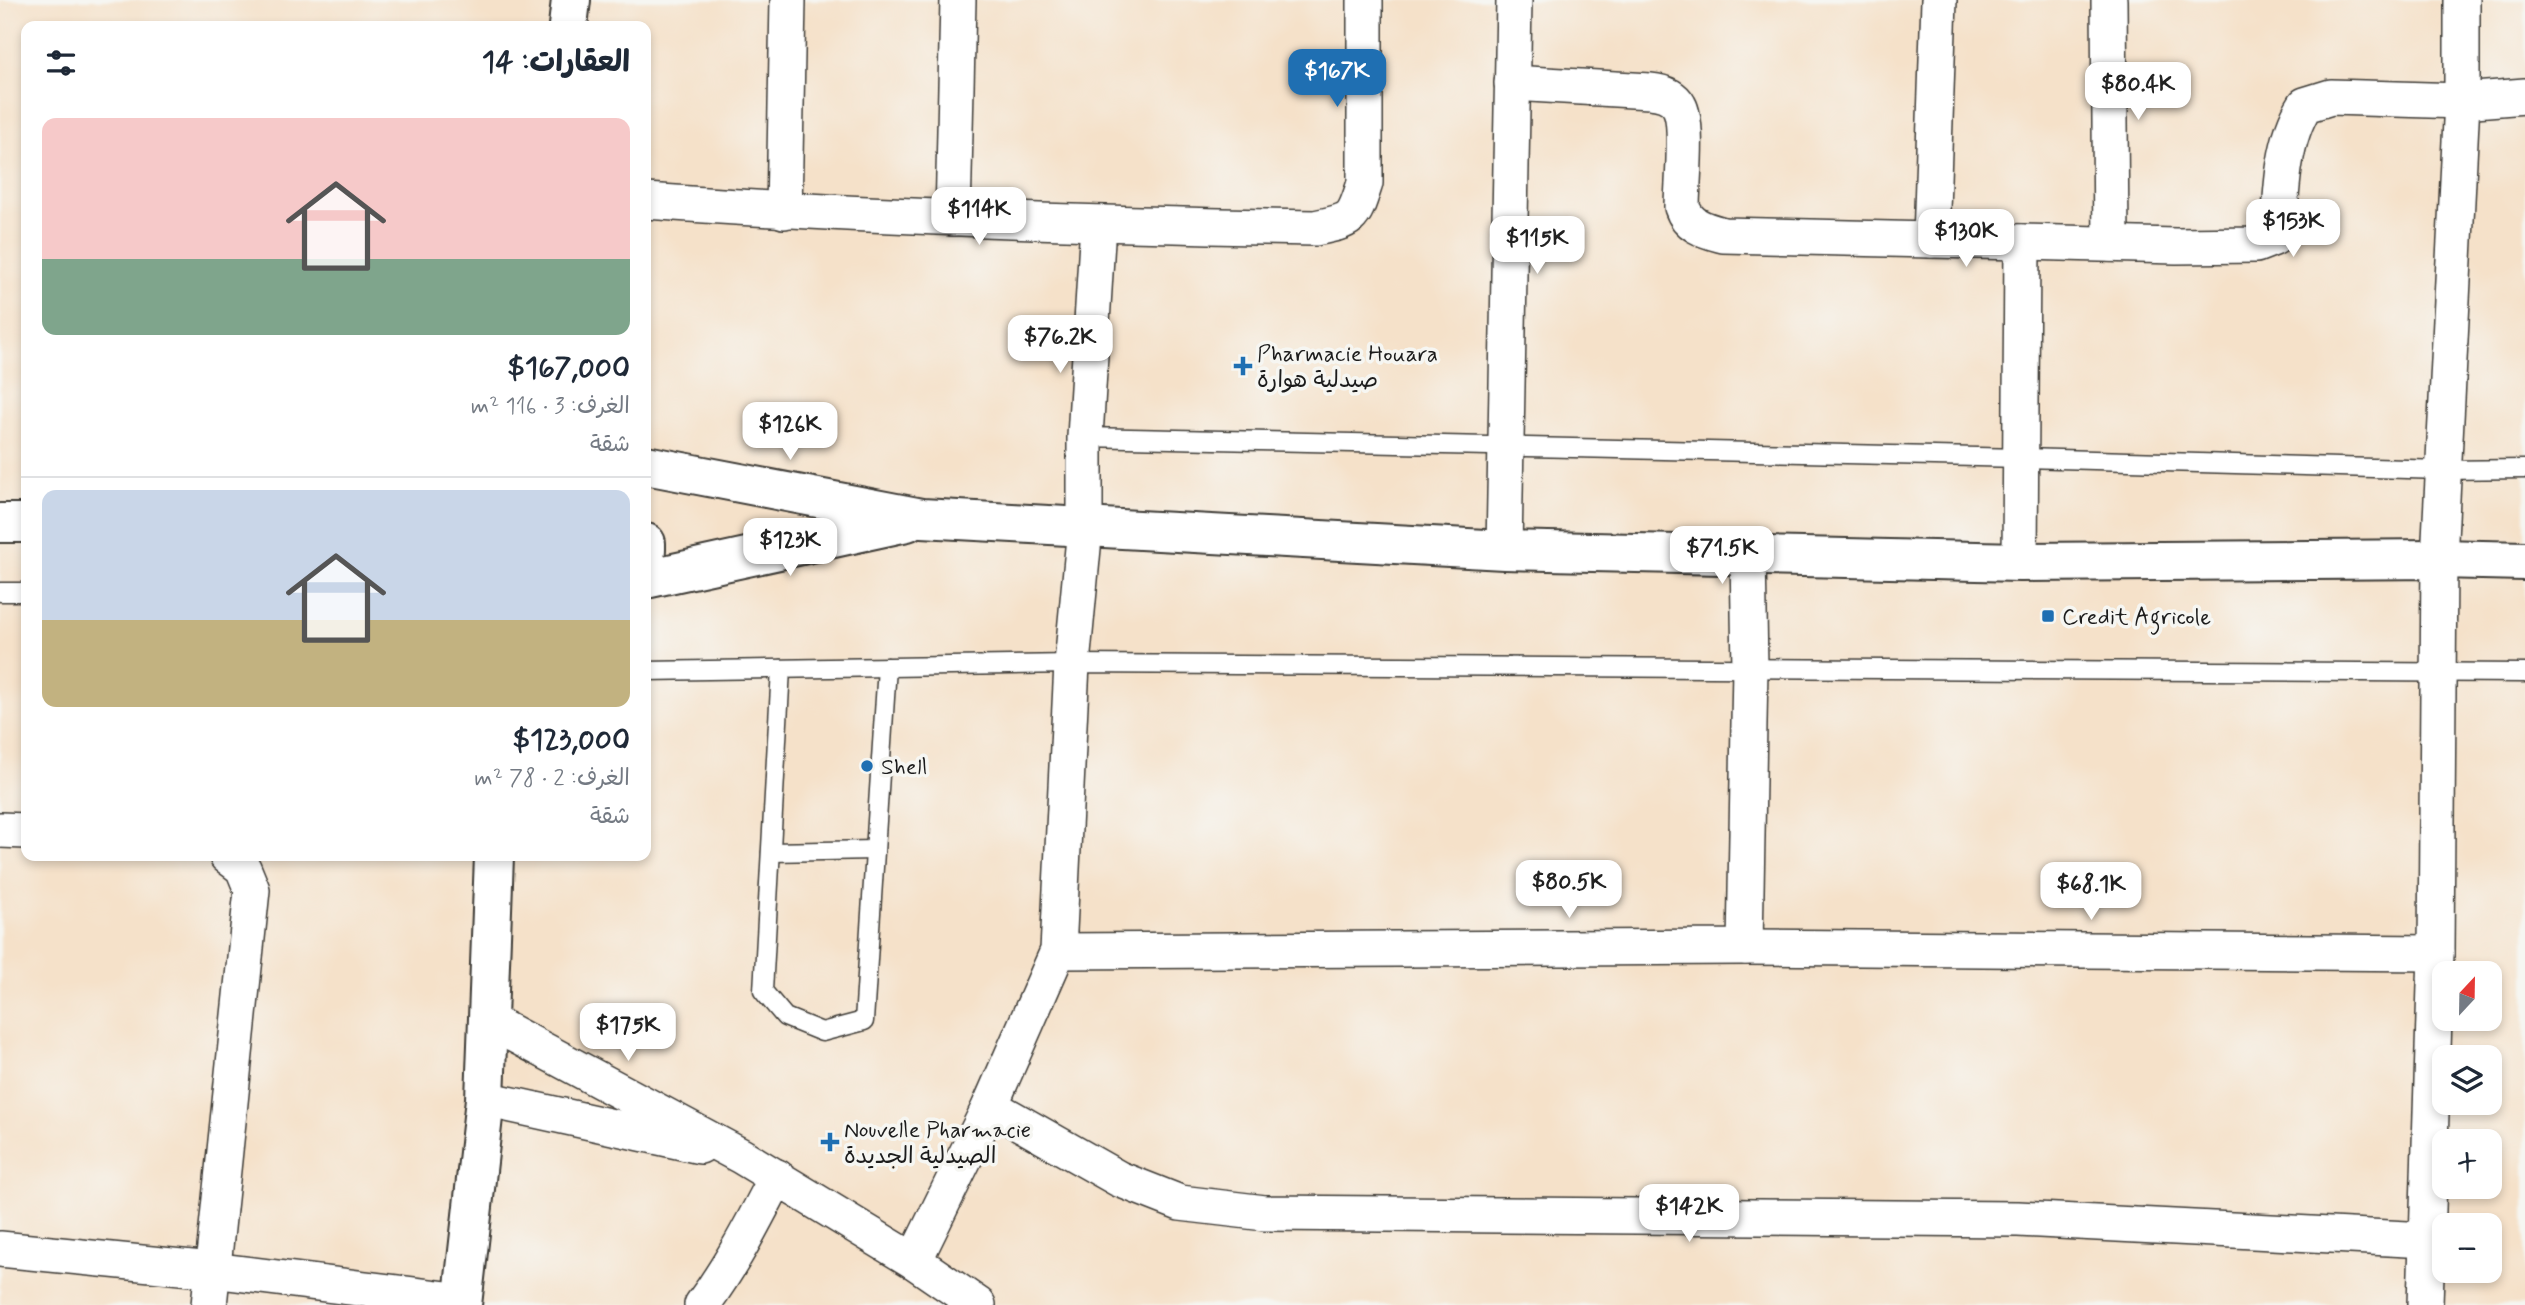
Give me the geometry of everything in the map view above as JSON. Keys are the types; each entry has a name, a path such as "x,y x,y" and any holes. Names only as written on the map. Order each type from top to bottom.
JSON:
{"main road":[{"path":"569,21 571,0"},
{"path":"651,466 922,519 1504,550 2020,562 2439,559 2525,561"},
{"path":"651,578 922,519"},
{"path":"0,523 21,523"},
{"path":"462,1303 485,1099 494,861"}],"street":[{"path":"784,211 788,0"},
{"path":"954,218 958,0"},
{"path":"651,201 784,211 1098,224 1315,228 1346,221 1356,211 1364,183 1365,0"},
{"path":"1504,550 1514,0"},
{"path":"1931,240 1939,0"},
{"path":"2109,0 2111,244"},
{"path":"2425,1305 2436,953 2439,559 2462,101 2462,0"},
{"path":"1512,83 1650,91 1670,96 1678,105 1684,119 1682,206 1685,217 1707,231 1723,235 2111,244 2256,245 2270,241 2279,230 2289,140 2295,120 2305,106 2331,97 2462,101 2525,96"},
{"path":"914,1261 990,1106 1059,951 1072,664 1085,527 1085,437 1098,224"},
{"path":"2020,562 2022,242"},
{"path":"1745,947 1750,667 1748,557"},
{"path":"0,830 21,831"},
{"path":"209,1305 252,890 243,868 234,861"},
{"path":"1059,951 1745,947 2436,953"},
{"path":"489,1021 741,1156 914,1261 978,1305"},
{"path":"485,1099 741,1156"},
{"path":"990,1106 1119,1179 1180,1203 1265,1213 2018,1219 2427,1240"},
{"path":"702,1305 740,1247 777,1177"},
{"path":"0,1249 212,1270 462,1303"}],"lane":[{"path":"1085,437 2442,470 2525,469"},
{"path":"0,592 21,592"},
{"path":"651,671 1072,664 2525,673"},
{"path":"782,669 762,991 785,1017 822,1032 864,1021 887,667"},
{"path":"771,852 876,850"}],"place":[{"name":"Pharmacie Houara صيدلية هوارة","path":"1243,366"},
{"name":"Credit Agricole","path":"2048,616"},
{"name":"Shell","path":"867,766"},
{"name":"Nouvelle Pharmacie الصيدلية الجديدة","path":"830,1142"}]}
